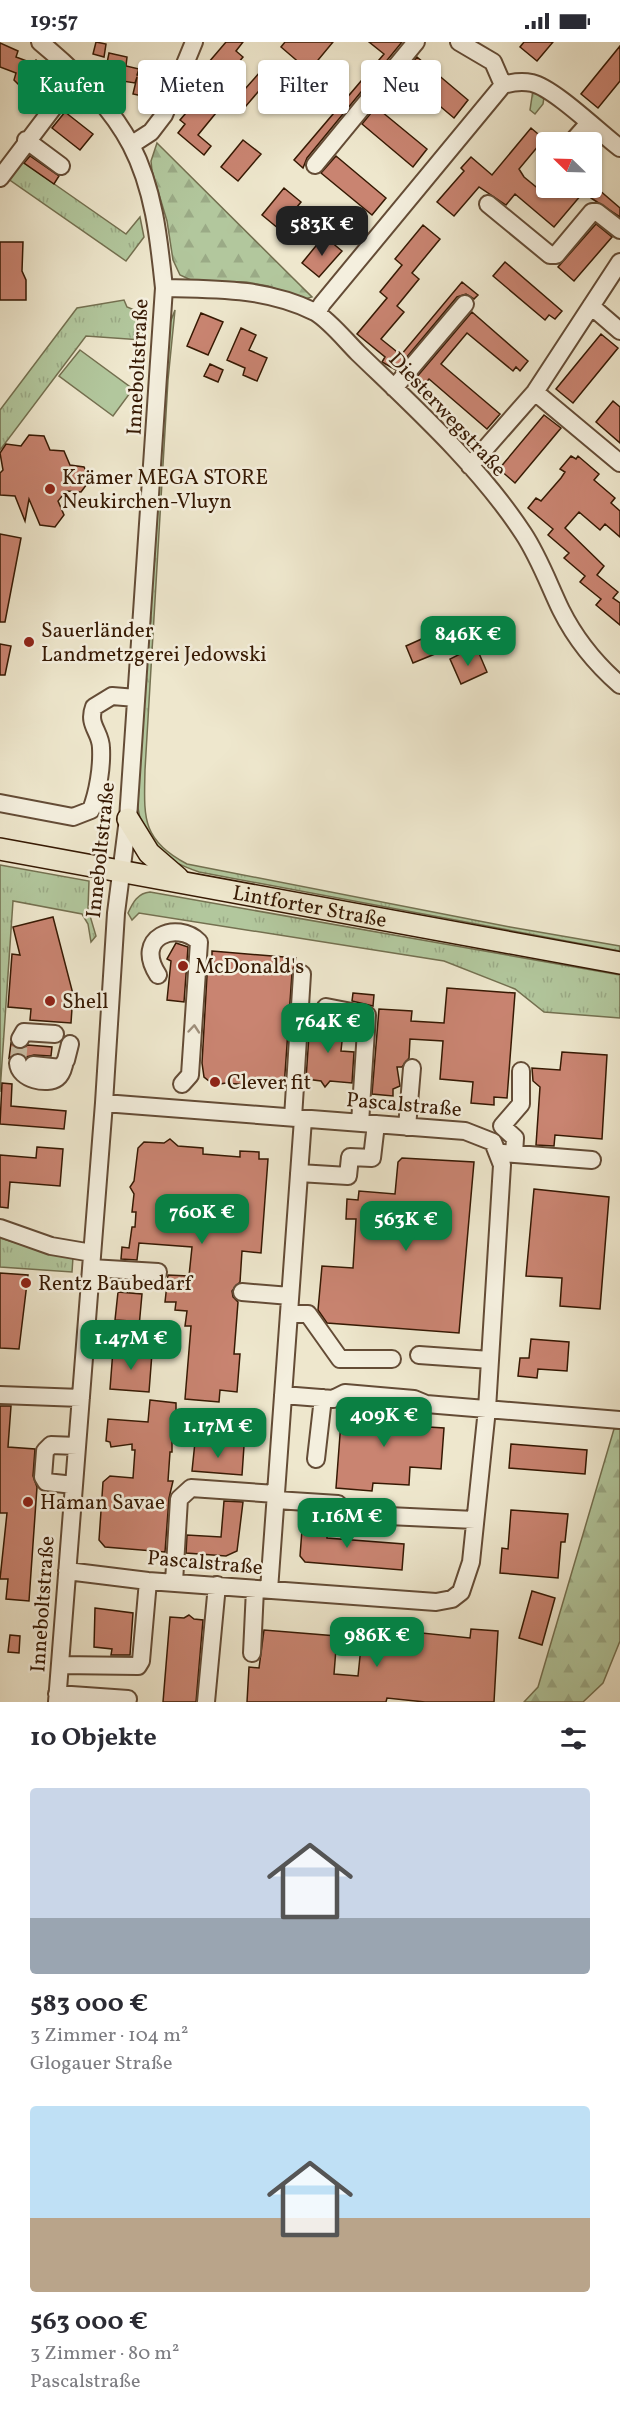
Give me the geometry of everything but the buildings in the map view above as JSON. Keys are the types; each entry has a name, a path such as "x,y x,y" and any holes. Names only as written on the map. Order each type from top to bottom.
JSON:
{"main road":[{"path":"128,819 149,852 180,880"},
{"name":"Lintforter Straße","path":"0,849 180,880 620,963"}],"street":[{"name":"Inneboltstraße","path":"40,42 61,60"},
{"path":"131,145 151,132 164,115 194,42"},
{"path":"315,165 416,42"},
{"path":"459,42 493,62 503,85"},
{"path":"317,313 322,304 503,85 522,81 534,83 620,148"},
{"path":"0,178 47,114"},
{"name":"Inneboltstraße","path":"57,1698 104,1103 116,913 128,819 164,288 154,215 131,145 108,114"},
{"path":"581,132 588,124"},
{"path":"26,140 61,166"},
{"path":"488,204 550,255 556,255 592,212 597,212 620,230"},
{"path":"470,466 535,392 620,262"},
{"name":"Diesterwegstraße","path":"164,288 247,291 275,296 317,313 470,466 524,534 563,614 593,658 619,684"},
{"path":"394,388 465,304"},
{"path":"591,306 620,331"},
{"path":"535,392 620,463"},
{"path":"0,803 73,817 91,810 95,798 102,746 91,720 94,707 112,696 136,698"},
{"path":"158,975 152,967 151,956 152,944 159,935 164,933 191,936 199,942 190,1075 182,1084"},
{"path":"252,1653 276,1497 291,1296 299,1173 298,1118 302,974"},
{"path":"299,1173 348,1176 350,1157 372,1158 368,1124 367,1015 326,1007"},
{"path":"20,1040 24,1032 28,1031 55,1034"},
{"path":"26,1064 61,1068 70,1044"},
{"path":"407,1127 412,1068"},
{"path":"521,1071 521,1104 502,1126 515,1138 507,1154 592,1160"},
{"name":"Pascalstraße","path":"67,1571 148,1581 436,1602 452,1599 461,1592 468,1579 487,1409 502,1165 507,1154 493,1142 479,1135 407,1127 104,1103"},
{"path":"0,1228 91,1261 158,1272"},
{"path":"242,1292 291,1296"},
{"path":"289,1314 308,1314 340,1359 392,1359"},
{"path":"419,1355 490,1360"},
{"path":"283,1395 333,1399 345,1393 414,1399 426,1404 620,1420"},
{"path":"0,1395 81,1398"},
{"path":"316,1459 323,1398"},
{"path":"74,1485 46,1482 45,1451 51,1445 77,1446"},
{"path":"174,1582 179,1499 191,1488 338,1504 337,1516"},
{"path":"366,1515 475,1520"},
{"path":"60,1665 138,1666 141,1661 148,1581"},
{"path":"206,1702 217,1585"},
{"path":"57,1698 128,1699"}],"green space":[{"path":"533,90 544,97 543,104 535,114 530,110"},
{"path":"157,143 312,297 305,299 268,286 246,282 193,281 180,275 173,260 167,221 152,171 151,161"},
{"path":"17,158 126,234 140,217 144,237 126,261 4,176"},
{"path":"124,300 127,307 144,314 142,340 86,336 0,450 0,410 77,308"},
{"path":"175,310 168,380 145,770 146,814 153,836 161,846 187,864 620,946 620,951 199,872 165,857 151,843 145,833 138,808 141,699 168,328"},
{"path":"80,350 133,389 113,416 59,376"},
{"path":"0,865 89,881 88,909 96,936 91,942 88,924 82,914 13,901 0,1092"},
{"path":"150,892 620,975 620,1018 544,1012 515,989 444,961 139,913 132,920 128,913 134,902 142,894"},
{"path":"0,1238 16,1243 23,1239 73,1257 72,1272 0,1267"},
{"path":"614,1429 620,1429 620,1641 603,1683 583,1702 524,1702 538,1687"}],"tunnel":[{"path":"18,1063 20,1039"}],"place":[{"name":"Krämer MEGA STORE Neukirchen-Vluyn","path":"50,489"},
{"name":"Sauerländer Landmetzgerei Jedowski","path":"29,642"},
{"name":"McDonald's","path":"183,966"},
{"name":"Shell","path":"50,1001"},
{"name":"Clever fit","path":"215,1082"},
{"name":"Rentz Baubedarf","path":"26,1283"},
{"name":"Haman Savae","path":"28,1502"}]}
